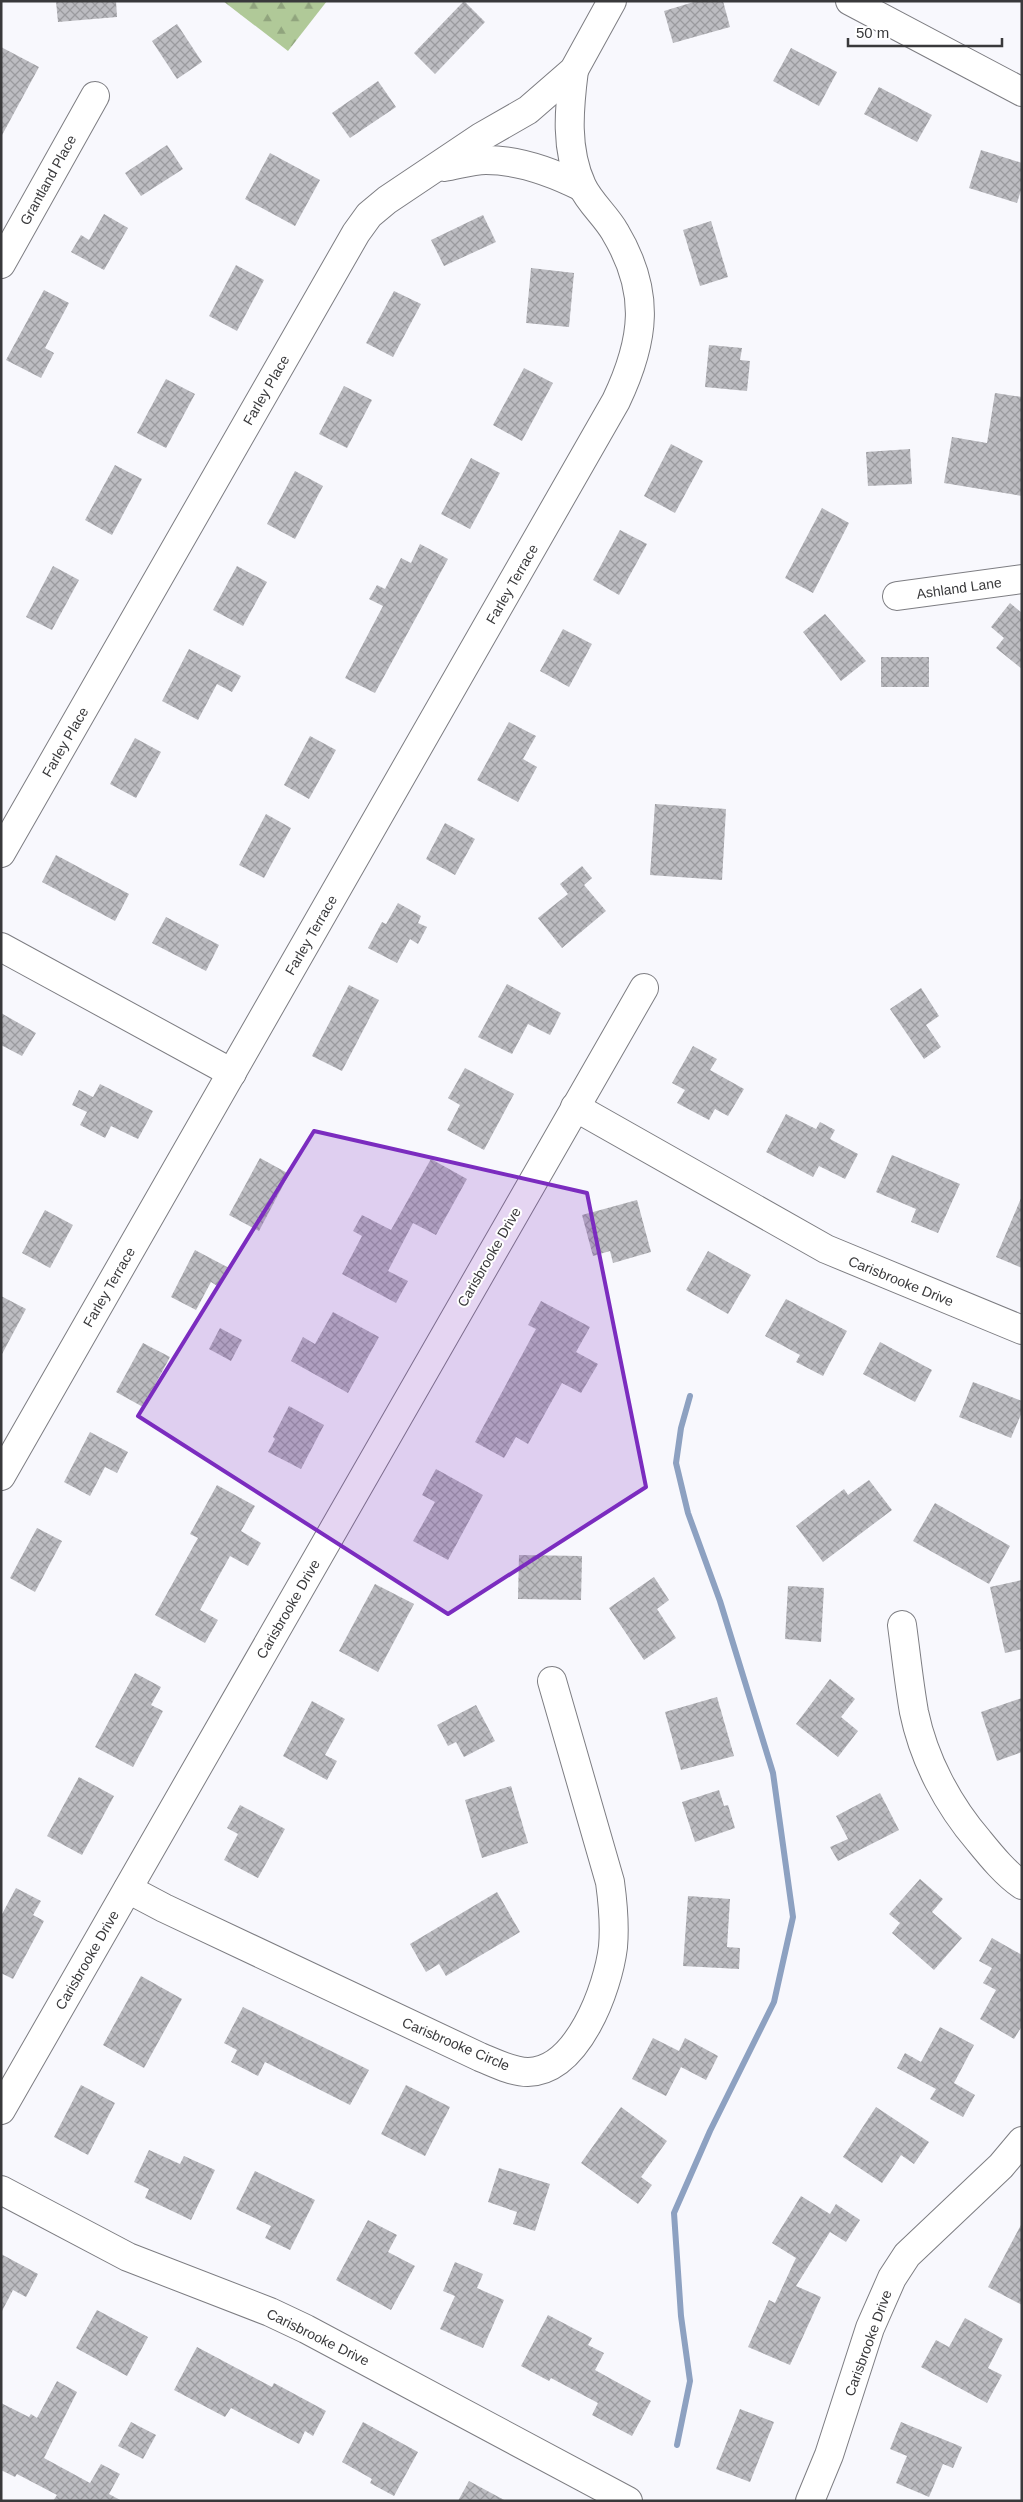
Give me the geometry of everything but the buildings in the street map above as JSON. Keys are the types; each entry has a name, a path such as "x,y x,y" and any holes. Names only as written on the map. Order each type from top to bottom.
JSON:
{"street":[{"name":"Farley Place","path":"1,854 356,233 369,215 381,205 481,138 528,110 574,70 612,1"},
{"path":"850,1 1022,92"},
{"name":"Farley Terrace","path":"1,1476 612,410 629,374 638,342 642,314 637,284 628,256 614,231 582,187 572,152 569,127 574,70"},
{"name":"Grantland Place","path":"1,264 96,96"},
{"path":"434,169 485,160 514,164 562,177 582,187"},
{"name":"Ashland Lane","path":"897,596 1022,579"},
{"path":"1,947 232,1073"},
{"name":"Carisbrooke Drive","path":"1,2110 644,988"},
{"name":"Carisbrooke Drive","path":"575,1107 826,1249 1022,1330"},
{"path":"902,1625 915,1714 928,1758 943,1790 962,1821 991,1855 1022,1885"},
{"name":"Carisbrooke Circle","path":"128,1889 480,2057 508,2068 528,2072 547,2067 563,2058 580,2035 596,2008 607,1978 613,1948 614,1912 610,1882 552,1681"},
{"name":"Carisbrooke Drive","path":"810,2501 829,2455 870,2328 892,2278 907,2255 1001,2166 1022,2141"},
{"name":"Carisbrooke Drive","path":"1,2190 128,2257 306,2329 628,2501"}],"highlighted area":[{"path":"314,1131 587,1193 646,1487 448,1614 138,1416"}],"green space":[{"path":"223,1 327,1 288,51"}],"waterway":[{"path":"677,2445 690,2381 681,2316 674,2213 710,2131 774,2002 793,1917 773,1773 720,1601 688,1513 676,1463 681,1428 690,1396"}]}
